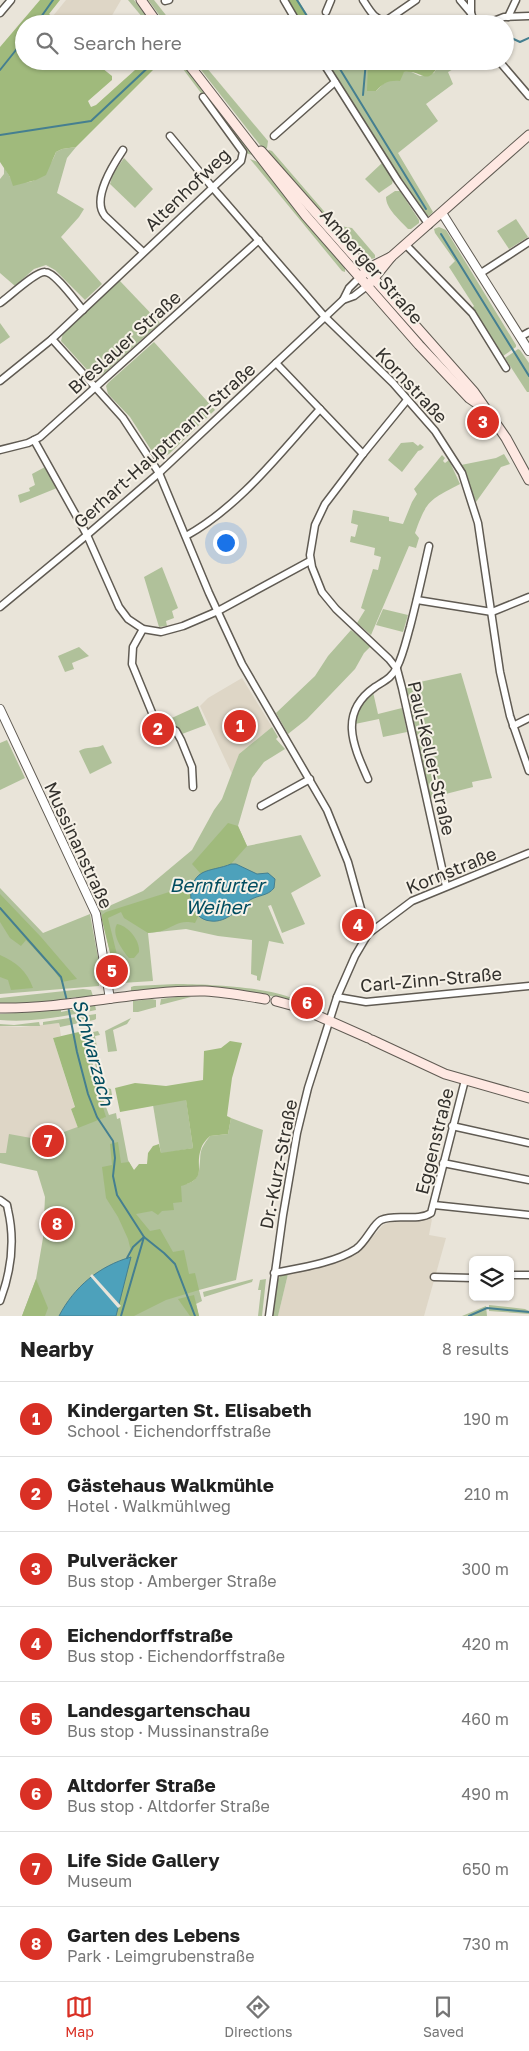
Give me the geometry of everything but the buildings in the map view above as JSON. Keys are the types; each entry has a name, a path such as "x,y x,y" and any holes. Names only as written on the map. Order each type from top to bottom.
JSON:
{"main road":[{"path":"141,0 152,15"},
{"name":"Amberger Straße","path":"193,70 245,135 263,153 363,275 474,392 506,438 529,480"},
{"path":"370,283 391,257 529,135"},
{"path":"363,275 385,259 391,257"},
{"path":"0,1008 60,1005 157,994 204,991 265,999"},
{"path":"276,1001 298,1007 437,1070 529,1098"}],"street":[{"path":"0,14 11,0"},
{"path":"284,0 293,15"},
{"path":"326,12 331,0"},
{"path":"363,0 375,15"},
{"path":"394,15 416,0"},
{"path":"460,0 471,13"},
{"path":"471,13 472,0"},
{"path":"509,15 516,0"},
{"path":"514,17 529,16"},
{"path":"328,70 398,181 429,224"},
{"path":"507,70 529,96"},
{"path":"274,136 335,82"},
{"name":"Altenhofweg","path":"0,381 52,339 240,163 244,154 202,97"},
{"name":"Kornstraße","path":"170,136 326,317 435,431 462,473 478,523 500,672 513,726 529,771"},
{"name":"Altenhofweg","path":"124,150 107,178 102,196 101,210 143,252"},
{"path":"442,213 529,351"},
{"name":"Breslauer Straße","path":"0,450 34,440 54,426 259,240"},
{"path":"481,273 529,242"},
{"path":"406,245 472,313 506,368"},
{"path":"0,303 44,272 49,273 57,280 83,310"},
{"name":"Gerhart-Hauptmann-Straße","path":"0,607 88,535 159,473 326,317 343,300 349,288 363,275"},
{"name":"Gerhart-Hauptmann-Straße","path":"343,300 354,296 370,283"},
{"path":"520,337 529,332"},
{"path":"52,339 131,429 159,473 243,666 327,810 342,844 368,934"},
{"path":"276,363 363,454"},
{"name":"Paul-Keller-Straße","path":"407,400 363,454 320,514 312,534 310,561 317,582 328,601 379,648 397,669 446,886"},
{"path":"186,536 207,524 227,509 320,409"},
{"path":"34,440 88,535 119,607 128,619 143,629 161,632 169,631 218,611 310,561"},
{"path":"368,779 353,738 352,718 361,700 389,679 397,669 417,600 429,546"},
{"path":"417,600 492,612 529,597"},
{"path":"143,629 133,647 132,664 155,720 176,731 181,740 192,767 193,786"},
{"name":"Mussinanstraße","path":"1,714 96,914 110,999"},
{"path":"513,726 529,718"},
{"path":"262,806 310,779"},
{"name":"Kornstraße","path":"329,1021 337,997 368,934 402,906 421,896 464,881 529,853"},
{"name":"Carl-Zinn-Straße","path":"337,997 366,1002 440,993 529,986"},
{"path":"265,999 276,1001"},
{"name":"Dr.-Kurz-Straße","path":"269,1316 274,1273 297,1133 308,1088 329,1021"},
{"name":"Eggenstraße","path":"274,1273 347,1254 362,1244 374,1226 382,1220 427,1215 432,1212 465,1080"},
{"path":"452,1126 529,1143"},
{"path":"443,1163 529,1180"},
{"path":"0,1200 7,1205 12,1241 10,1262 0,1301"},
{"path":"434,1205 529,1215"},
{"path":"514,1275 529,1275"},
{"path":"434,1277 469,1278"}],"shaded area":[{"path":"66,0 121,0 112,15 54,15"},
{"path":"242,678 272,727 239,754 232,774 200,706 208,698"},
{"path":"59,1023 61,1036 53,1038 75,1108 71,1109 78,1128 61,1133 59,1142 37,1138 36,1140 32,1139 0,1163 0,1026 21,1027"},
{"path":"432,1219 429,1235 446,1238 424,1316 278,1316 288,1274 353,1254 363,1248 383,1225 390,1222"}],"green space":[{"path":"40,0 60,0 49,14 50,15 27,15"},
{"path":"128,0 134,0 145,15 140,15"},
{"path":"148,0 154,0 166,15 159,15"},
{"path":"288,0 298,0 307,15 296,15"},
{"path":"15,29 15,70 104,70 112,76 112,80 88,101 91,107 96,105 135,70 153,70 76,147 56,152 46,175 36,180 13,186 10,177 0,162 0,47"},
{"path":"184,70 188,70 252,155 246,153"},
{"path":"201,70 209,70 268,141 267,148 264,149"},
{"path":"331,70 368,70 368,91 376,91 383,84 404,72 409,71 420,76 434,73 436,70 452,70 448,72 453,84 426,104 438,121 398,153 433,212 429,216 425,215"},
{"path":"368,70 436,70 432,75 428,76 404,72 400,81 386,83 376,91 367,91"},
{"path":"76,147 67,158 57,193 84,209 61,237 102,284 85,300 55,270 46,265 34,269 15,286 0,273 0,179 4,174 4,167 10,177 30,182 40,177 56,152"},
{"path":"269,150 272,151 329,217 340,226 352,228 375,255 375,258 368,260 359,257 267,152"},
{"path":"124,158 153,189 135,208 110,184 113,174"},
{"path":"250,159 258,162 345,268 345,272 342,271"},
{"path":"382,163 393,180 392,184 379,193 365,179"},
{"path":"395,191 400,191 419,220 419,223 411,229 408,229 388,206 386,197"},
{"path":"516,219 528,237 509,249 497,231"},
{"path":"439,227 446,230 516,345 516,347 503,356 471,309 474,306 449,267 455,261 435,233 434,229"},
{"path":"119,280 160,323 102,375 95,377 61,341 63,333"},
{"path":"0,323 10,337 0,344"},
{"path":"154,342 215,410 169,454 161,458 155,456 130,417 108,394 106,386"},
{"path":"518,349 529,363 529,392 527,392 505,358"},
{"path":"413,442 418,446 420,444 424,447 418,451 402,472 388,460 401,443"},
{"path":"504,454 510,464 501,467 476,502 461,465 496,458"},
{"path":"442,455 445,458 443,461 445,463 449,460 460,484 436,498 423,513 415,533 419,538 416,548 409,546 371,635 357,623 365,610 361,608 373,569 378,570 381,557 374,555 375,548 350,542 351,536 355,537 358,525 351,523 353,510 389,517 389,521 403,524 417,494 414,489"},
{"path":"45,467 57,488 20,503 18,495 30,491 29,488 35,485 32,474"},
{"path":"162,567 178,608 172,611 174,618 166,621 167,626 159,627 144,577"},
{"path":"383,609 408,615 403,632 376,625"},
{"path":"351,630 371,646 364,653 355,669 307,719 288,734 276,713 315,676 328,656"},
{"path":"79,647 89,656 72,663 74,669 65,672 58,656"},
{"path":"461,673 492,778 472,782 473,787 430,798 406,685"},
{"path":"373,692 378,714 402,708 407,732 383,737 379,719 355,724 361,706"},
{"path":"198,706 206,725 182,734 180,730 163,722"},
{"path":"272,727 278,737 276,739 285,749 264,762 252,778 238,826 247,846 301,835 321,876 291,893 305,924 282,933 271,905 268,906 284,944 269,941 260,981 257,980 257,976 251,974 252,940 218,936 186,929 148,933 153,981 122,983 114,969 100,910 143,891 192,850 222,799 239,754"},
{"path":"7,740 25,778 0,790 0,743"},
{"path":"103,745 112,763 90,774 79,751"},
{"path":"228,823 238,826 247,846 231,864 201,874 192,864"},
{"path":"185,887 192,888 192,902 199,915 195,923 182,923 162,931 148,933 124,918 121,912 108,918 120,967 114,969 102,915 106,912"},
{"path":"0,888 43,933 90,914 99,963 99,986 0,994"},
{"path":"0,894 41,937 77,979 62,982 53,969 26,940 21,946 10,938 0,922"},
{"path":"117,924 133,934 138,943 139,952 134,958 129,958 118,942 115,932"},
{"path":"0,955 20,968 28,977 33,988 11,990 8,980 0,977"},
{"path":"176,984 254,989 293,999 191,988 131,991 131,987 134,986"},
{"path":"83,989 91,990 93,996 40,1003 0,1003 0,998"},
{"path":"183,996 191,997 160,1005 161,999"},
{"path":"156,1000 156,1007 133,1012 133,1001"},
{"path":"95,1005 96,1010 61,1017 25,1021 0,1020 0,1014 61,1010 61,1012"},
{"path":"96,1014 96,1019 94,1020 60,1027 59,1023 43,1025 43,1022"},
{"path":"131,1018 127,1024 113,1030 117,1051 108,1052 105,1031"},
{"path":"39,1022 40,1026 0,1026 0,1024 14,1025"},
{"path":"89,1030 94,1075 109,1115 116,1113 117,1119 120,1118 128,1160 134,1171 171,1183 189,1183 195,1179 199,1171 203,1146 210,1136 228,1134 231,1118 263,1130 236,1280 199,1290 202,1301 196,1304 199,1316 22,1316 36,1279 43,1238 45,1197 37,1171 0,1163 0,1153 6,1153 9,1134 59,1143 61,1133 105,1117 91,1069 83,1031"},
{"path":"83,1031 91,1069 106,1117 78,1128 71,1109 75,1107 53,1038"},
{"path":"98,1031 100,1035 95,1036 104,1087 111,1089 112,1095 108,1096 105,1094 96,1070 92,1037 93,1032"},
{"path":"230,1041 242,1043 232,1078 227,1116 231,1118 228,1134 210,1136 203,1143 199,1156 198,1176 190,1183 181,1186 182,1202 173,1203 174,1210 162,1211 158,1215 152,1211 136,1214 150,1231 160,1229 173,1252 184,1250 189,1274 195,1273 199,1290 166,1300 134,1316 116,1316 131,1251 118,1217 106,1198 102,1167 112,1165 110,1144 118,1142 121,1163 129,1162 134,1170 139,1164 147,1164 148,1153 153,1146 159,1144 161,1153 193,1148 186,1100 120,1112 115,1088 135,1083 166,1086 203,1080 204,1051 221,1048"},
{"path":"186,1099 193,1148 161,1154 153,1105"},
{"path":"288,1274 278,1316 272,1316 278,1279 281,1275"},
{"path":"36,1279 48,1308 45,1316 22,1316"},
{"path":"253,1279 252,1282 204,1297 203,1292"},
{"path":"266,1279 262,1316 258,1316 261,1290 258,1290 260,1280"},
{"path":"194,1295 199,1316 190,1316 178,1299"},
{"path":"489,1305 525,1309 529,1311 529,1314 489,1311"},
{"path":"486,1306 487,1316 462,1316"}],"water":[{"name":"Bernfurter Weiher","path":"236,864 257,874 268,873 275,879 274,888 269,893 253,898 222,920 211,921 203,919 193,908 191,900 191,892 196,878 208,870"},
{"path":"131,1257 116,1316 59,1316 72,1296 89,1279 108,1266"}],"pier":[{"path":"92,1274 121,1306 118,1308 90,1276"}],"waterway":[{"path":"42,15 53,0"},
{"path":"297,0 306,15"},
{"path":"514,39 520,42 529,38"},
{"path":"0,70 15,51"},
{"path":"0,135 91,121 145,70"},
{"path":"341,70 426,209"},
{"path":"363,95 365,70"},
{"path":"441,234 529,376"},
{"name":"Schwarzach","path":"0,908 61,977 67,1001"},
{"name":"Schwarzach","path":"68,1006 88,1094 97,1117 113,1141 115,1158 113,1176 117,1195 144,1237 175,1264 195,1316"},
{"path":"127,1258 133,1247 144,1237"},
{"path":"121,1316 144,1237"},
{"name":"Schwarzach","path":"469,1316 487,1308 529,1312"}],"place":[{"name":"Pulveräcker","path":"483,422"},
{"name":"Kindergarten St. Elisabeth","path":"240,726"},
{"name":"Gästehaus Walkmühle","path":"158,729"},
{"name":"Eichendorffstraße","path":"358,925"},
{"name":"Landesgartenschau","path":"112,971"},
{"name":"Altdorfer Straße","path":"307,1003"},
{"name":"Life Side Gallery","path":"48,1141"},
{"name":"Garten des Lebens","path":"57,1224"}]}
